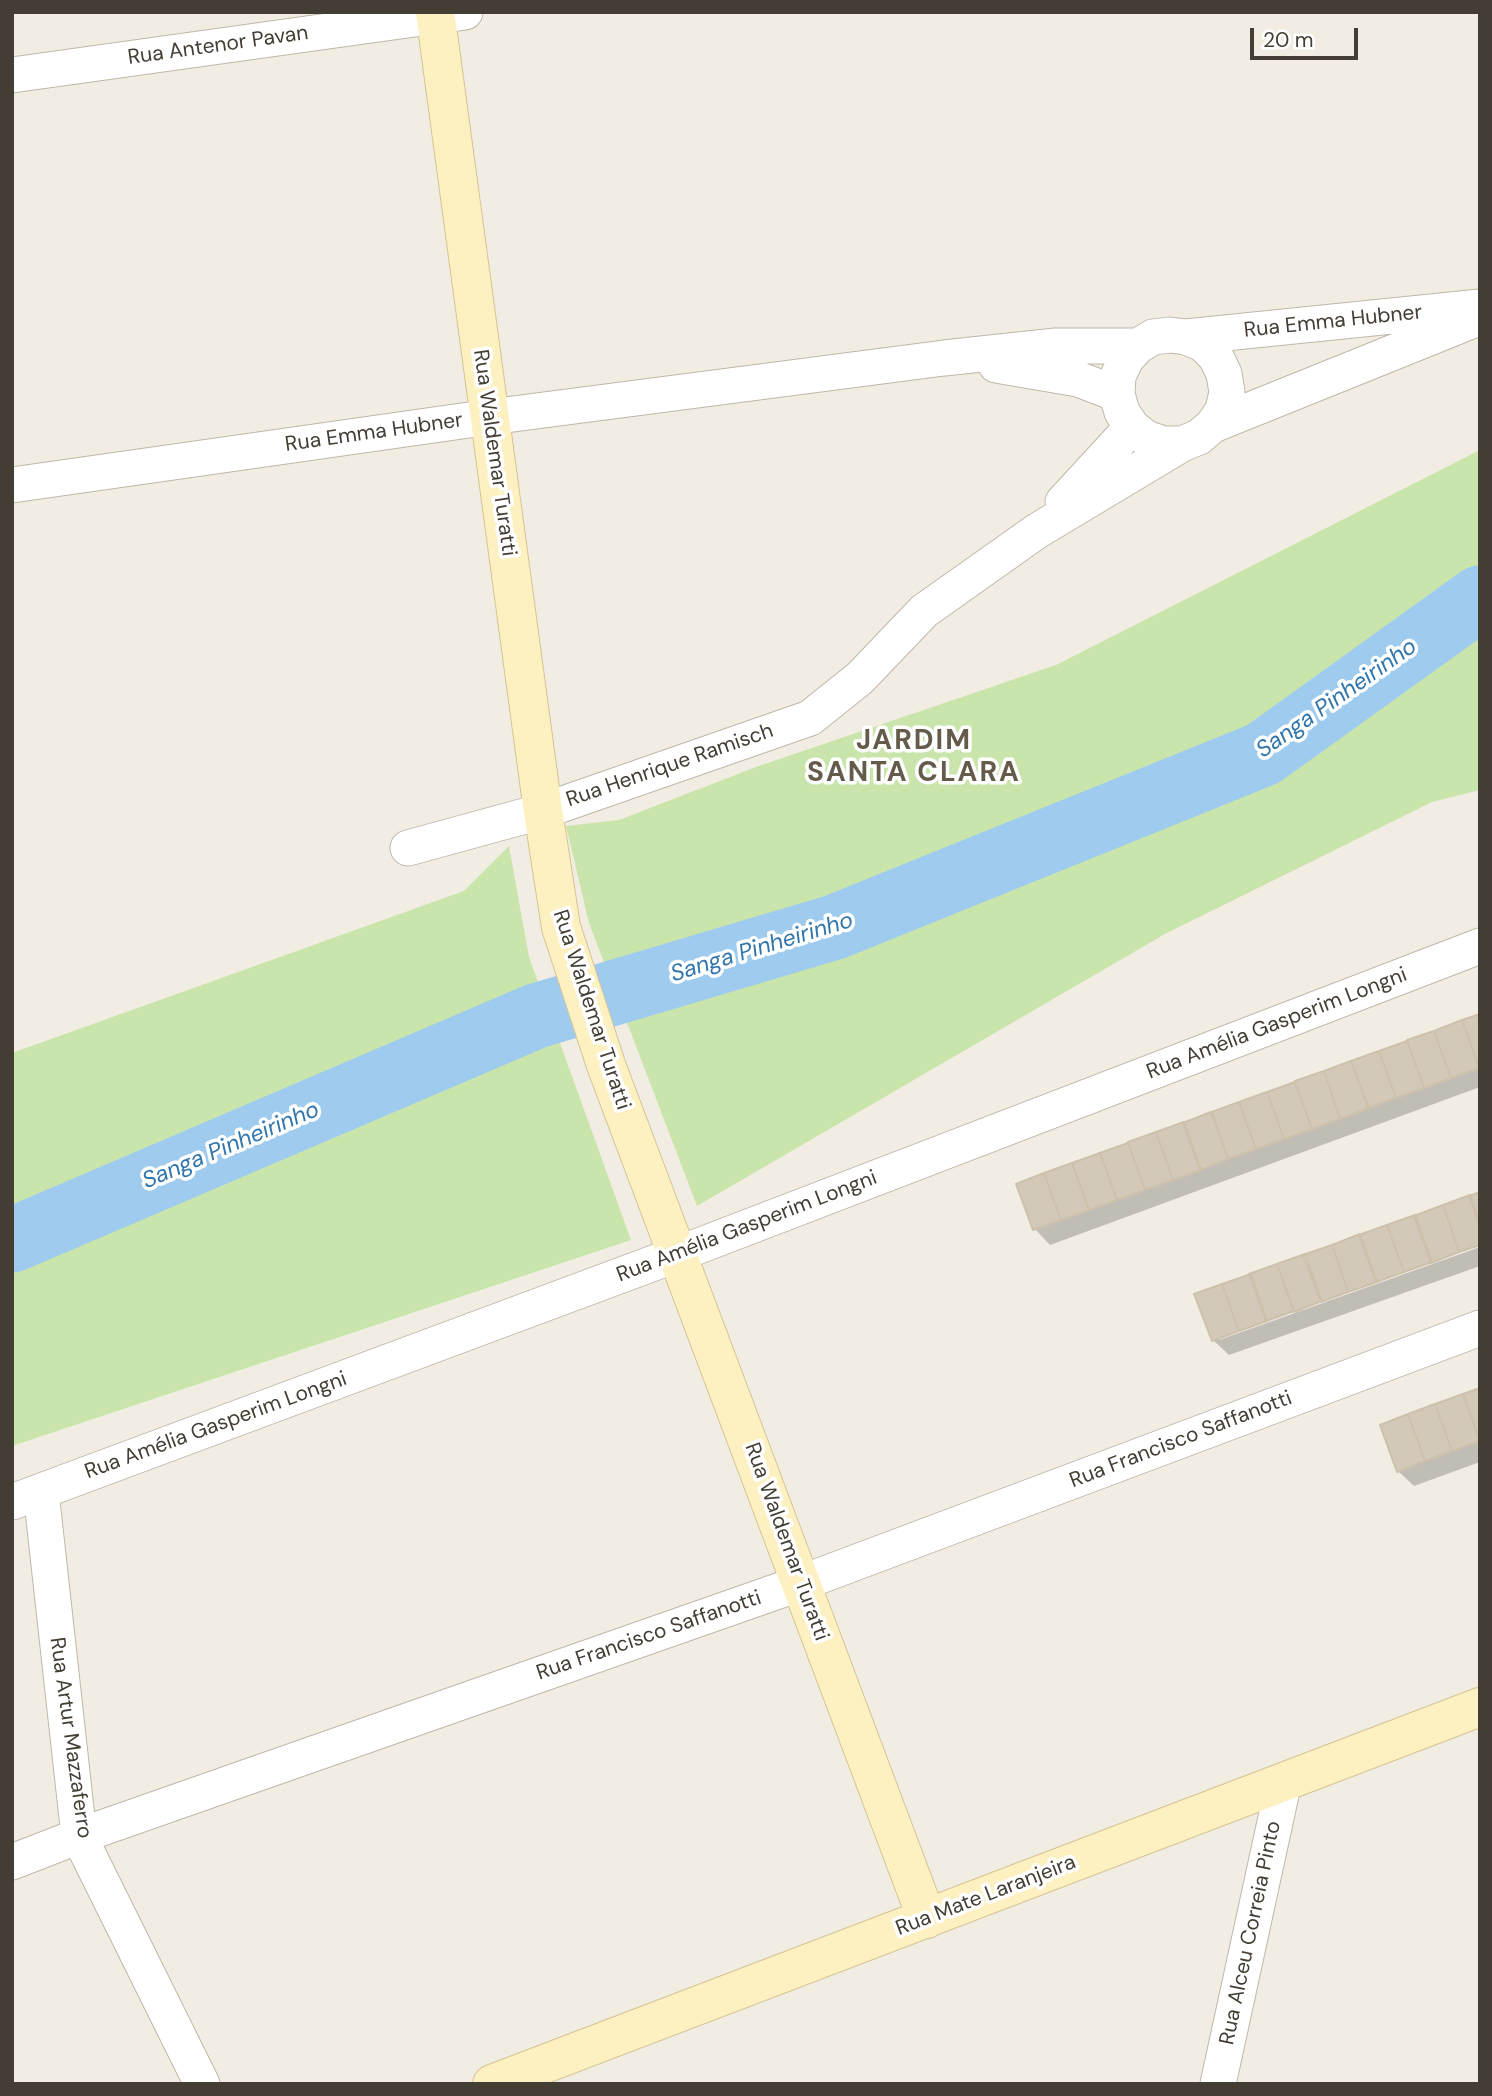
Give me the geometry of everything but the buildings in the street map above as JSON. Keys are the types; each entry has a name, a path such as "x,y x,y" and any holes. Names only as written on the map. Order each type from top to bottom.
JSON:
{"street":[{"name":"Rua Antenor Pavan","path":"12,75 445,14"},
{"name":"Rua Waldemar Turatti","path":"445,14 490,417 561,927 606,1065 927,1919"},
{"name":"Rua Emma Hubner","path":"1186,337 1480,307"},
{"name":"Rua Emma Hubner","path":"1213,425 1480,318"},
{"path":"1153,337 1186,337 1203,344 1216,357 1224,374 1227,392 1223,410 1213,425 1199,437 1182,444 1164,444 1146,438 1132,428 1122,412 1117,394 1118,376 1126,359 1138,346 1153,337"},
{"name":"Rua Emma Hubner","path":"12,485 490,417 944,358 1056,346 1138,346"},
{"name":"Rua Emma Hubner","path":"944,358 1066,377 1117,394"},
{"name":"Rua Henrique Ramisch","path":"1037,531 1132,428"},
{"name":"Rua Henrique Ramisch","path":"408,848 543,811 810,718 860,678 924,611 1037,531 1182,444"},
{"name":"Rua Amélia Gasperim Longni","path":"27,1497 678,1254 1480,946"},
{"name":"Rua Francisco Saffanotti","path":"12,1862 79,1836 801,1583 1480,1328"},
{"name":"Rua Artur Mazzaferro","path":"27,1497 79,1836 202,2084"},
{"name":"Rua Mate Laranjeira","path":"492,2084 1480,1707"},
{"name":"Rua Alceu Correia Pinto","path":"1218,2084 1284,1782"}],"green space":[{"path":"1480,450 1480,790 1432,802 1165,934 697,1206 589,923 566,826 619,820 756,767 1056,665"},
{"path":"509,846 529,957 631,1240 12,1446 12,1053 464,891"}],"waterway":[{"name":"Sanga Pinheirinho","path":"12,1240 536,1016 835,927 1263,754 1480,598"}],"district":[{"name":"JARDIM SANTA CLARA","path":"914,758"}]}
